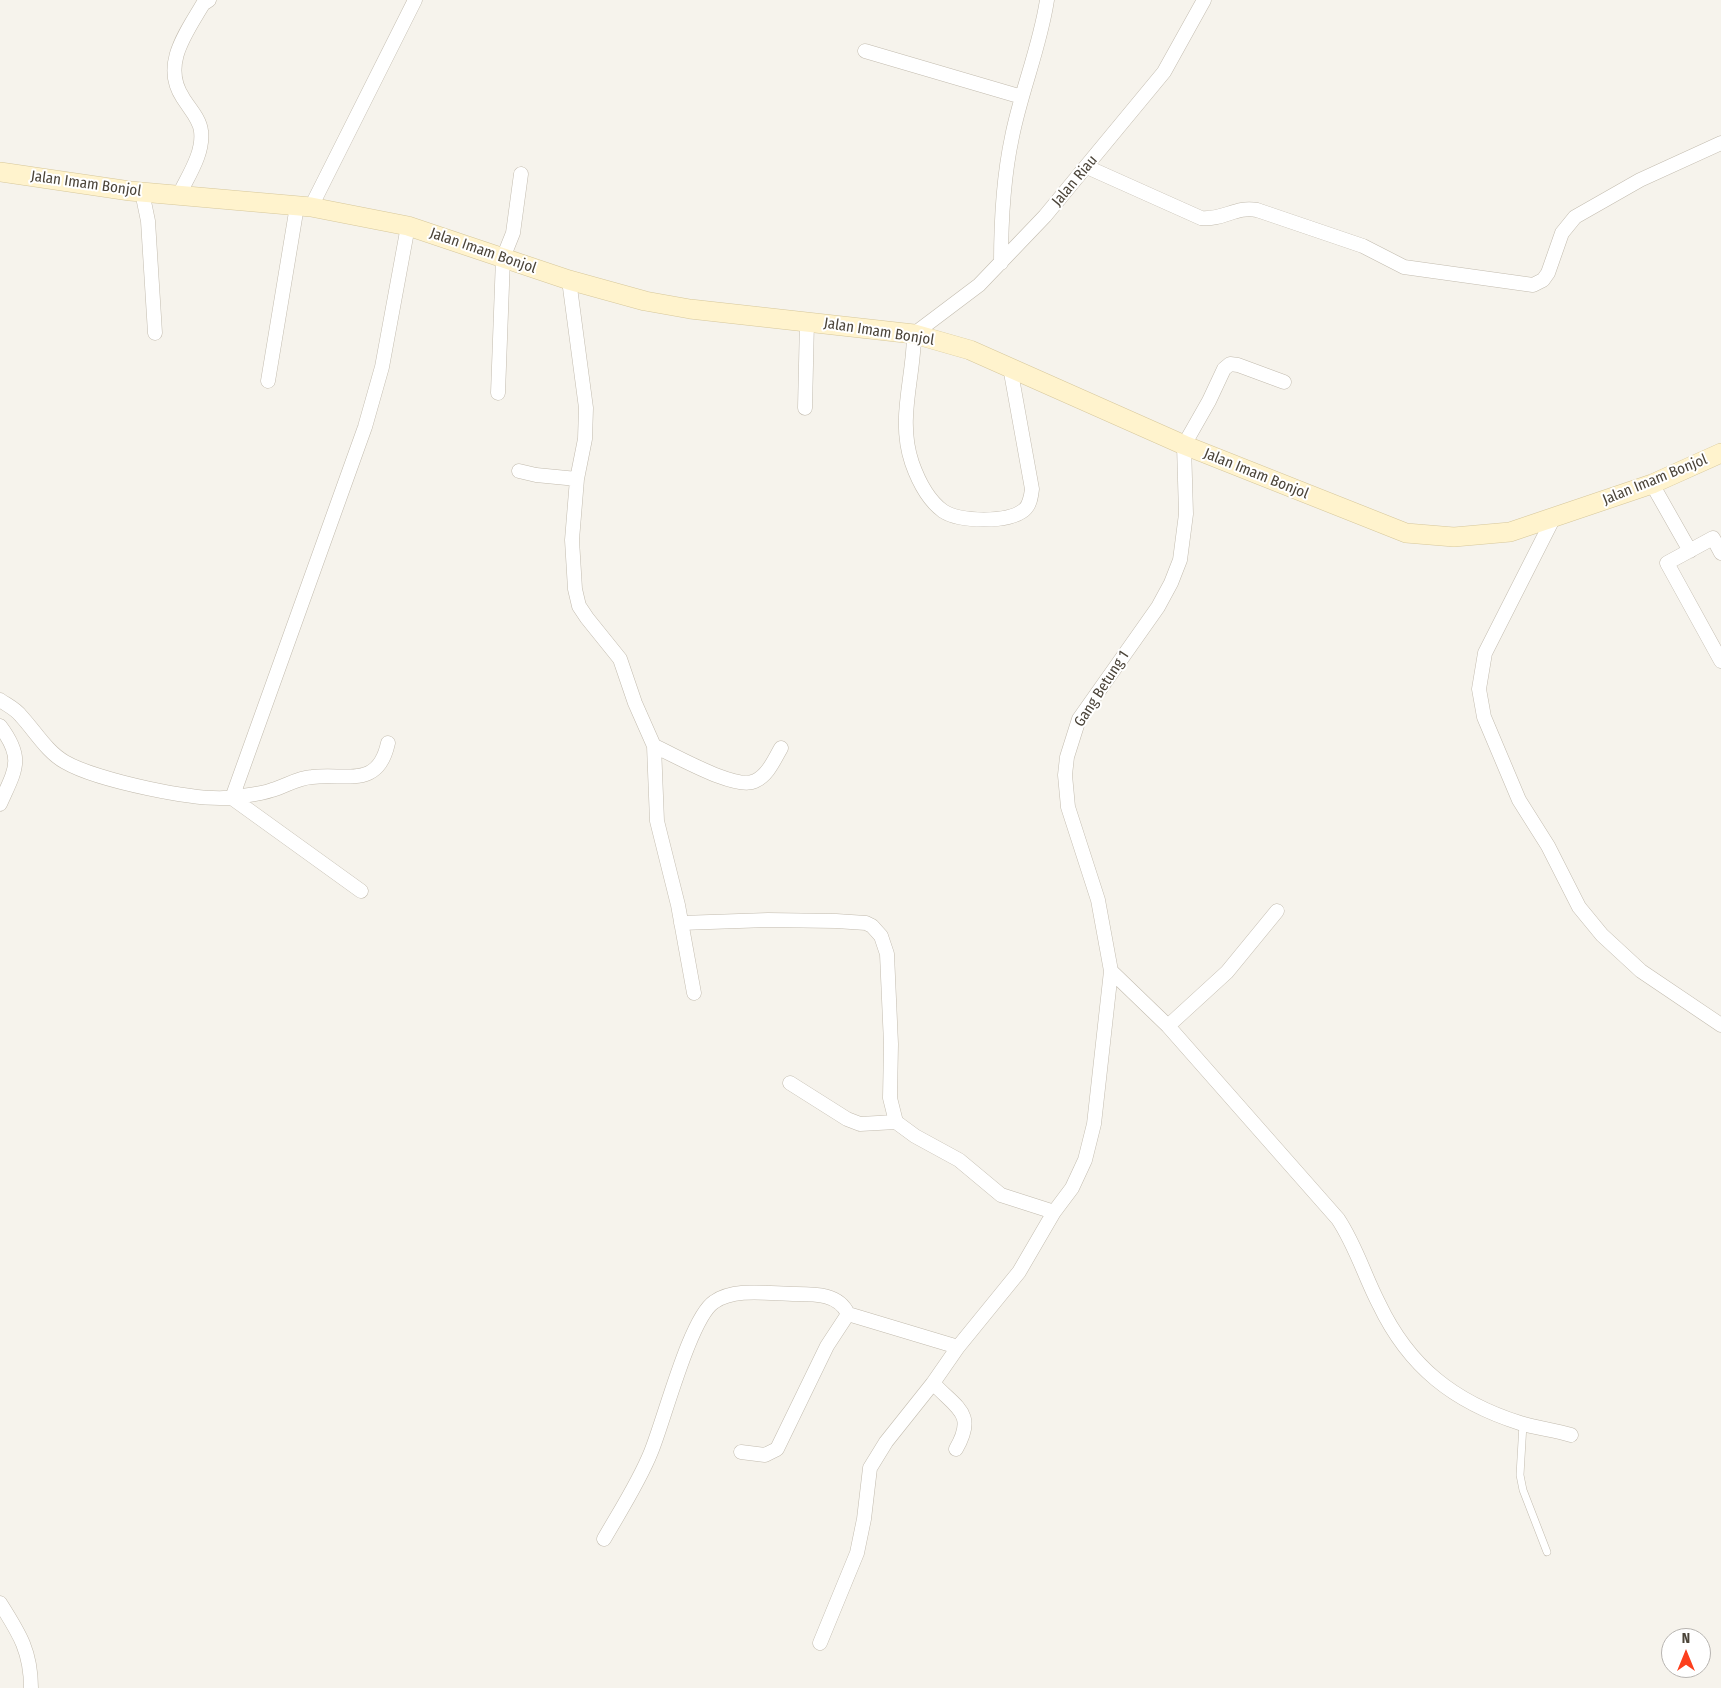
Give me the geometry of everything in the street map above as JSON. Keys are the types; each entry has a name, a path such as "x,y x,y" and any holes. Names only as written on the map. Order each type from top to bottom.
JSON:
{"main road":[{"name":"Jalan Imam Bonjol","path":"0,172 142,192 304,206 408,226 569,280 645,301 690,309 914,334 970,350 1184,445 1406,533 1454,538 1510,532 1652,484 1721,453"}],"street":[{"path":"179,195 201,146 201,130 198,121 178,92 174,68 177,49 203,4 209,0"},
{"path":"268,381 304,206 414,0"},
{"path":"1001,263 1001,214 1006,170 1022,97 1043,28 1047,0"},
{"name":"Jalan Riau","path":"914,334 979,284 1001,263 1087,167 1164,72 1204,0"},
{"path":"865,51 1022,97"},
{"path":"1087,167 1202,218 1219,218 1245,209 1257,210 1363,246 1404,267 1428,272 1471,274 1527,285 1543,280 1548,273 1562,233 1575,217 1640,180 1721,143"},
{"path":"498,393 503,258 513,233 521,174"},
{"path":"142,192 148,221 155,333"},
{"path":"232,798 365,427 382,368 408,226"},
{"path":"569,280 586,408 585,439 577,479 572,540 572,573 579,606 620,658 635,703 654,746 657,822 682,923 694,993"},
{"path":"805,408 807,321"},
{"path":"914,334 914,360 905,408 906,440 912,463 930,498 945,512 954,516 998,519 1024,510 1031,498 1032,489 1010,367"},
{"path":"1184,445 1227,366 1238,365 1284,382"},
{"name":"Gang Betung 1","path":"820,1643 857,1553 864,1519 870,1468 886,1442 933,1383 958,1347 1020,1272 1054,1212 1072,1188 1085,1160 1094,1124 1111,970 1098,900 1068,807 1065,775 1067,757 1071,737 1079,720 1158,607 1171,584 1180,560 1186,514 1184,445"},
{"path":"520,471 536,476 577,479"},
{"path":"1652,484 1690,551"},
{"path":"1554,517 1485,653 1479,689 1484,717 1519,800 1548,846 1579,907 1602,935 1641,970 1721,1025"},
{"path":"1721,553 1713,538 1667,563 1716,641 1721,661"},
{"path":"0,700 20,714 41,741 64,762 86,771 192,797 232,798 273,790 303,778 349,776 371,772 384,759 388,743"},
{"path":"0,726 14,747 16,758 12,777 0,804"},
{"path":"654,746 738,784 748,784 767,772 781,748"},
{"path":"232,798 361,891"},
{"path":"1168,1026 1227,972 1277,911"},
{"path":"682,923 768,920 836,921 866,923 872,926 881,936 887,954 891,1044 890,1098 896,1122"},
{"path":"1111,970 1168,1026 1338,1219 1352,1241 1378,1303 1404,1347 1446,1389 1469,1403 1523,1424 1571,1435"},
{"path":"790,1083 847,1119 860,1124 896,1122 915,1136 959,1160 1001,1195 1054,1212"},
{"path":"604,1539 651,1453 689,1344 701,1317 712,1303 724,1296 736,1294 800,1294 835,1298 842,1304 848,1314 958,1347"},
{"path":"741,1452 766,1456 777,1449 827,1346 848,1314"},
{"path":"933,1383 960,1409 965,1419 964,1434 956,1450"},
{"path":"0,1603 21,1636 27,1652 31,1688"}],"lane":[{"path":"1523,1424 1520,1474 1523,1490 1547,1552"}]}
